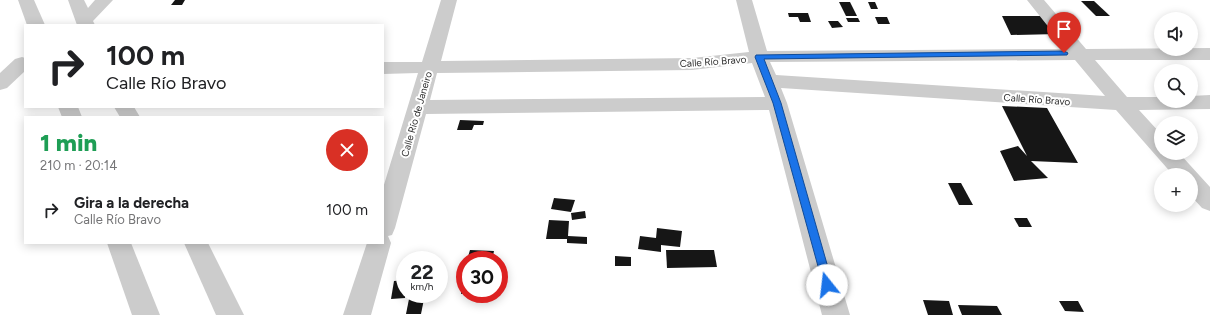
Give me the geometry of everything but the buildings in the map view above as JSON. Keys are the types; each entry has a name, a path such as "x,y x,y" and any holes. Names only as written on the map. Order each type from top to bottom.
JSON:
{"street":[{"path":"26,0 36,24"},
{"path":"76,0 85,23 105,0"},
{"name":"Calle Río de Janeiro","path":"384,225 449,0"},
{"path":"744,0 759,57 777,103 836,315"},
{"path":"1035,0 1154,140"},
{"name":"Calle Río Bravo","path":"384,68 692,64 759,57 1079,53 1210,54"},
{"path":"0,64 24,63"},
{"path":"0,84 24,63"},
{"name":"Calle Río Bravo","path":"768,80 1122,104 1210,102"},
{"path":"418,107 777,103"},
{"path":"1172,160 1180,168"},
{"path":"1198,189 1210,202"},
{"path":"119,244 146,315"},
{"path":"196,244 230,315"},
{"path":"357,315 379,244"}],"route":[{"path":"827,285 777,103 759,57 1064,53"}]}
